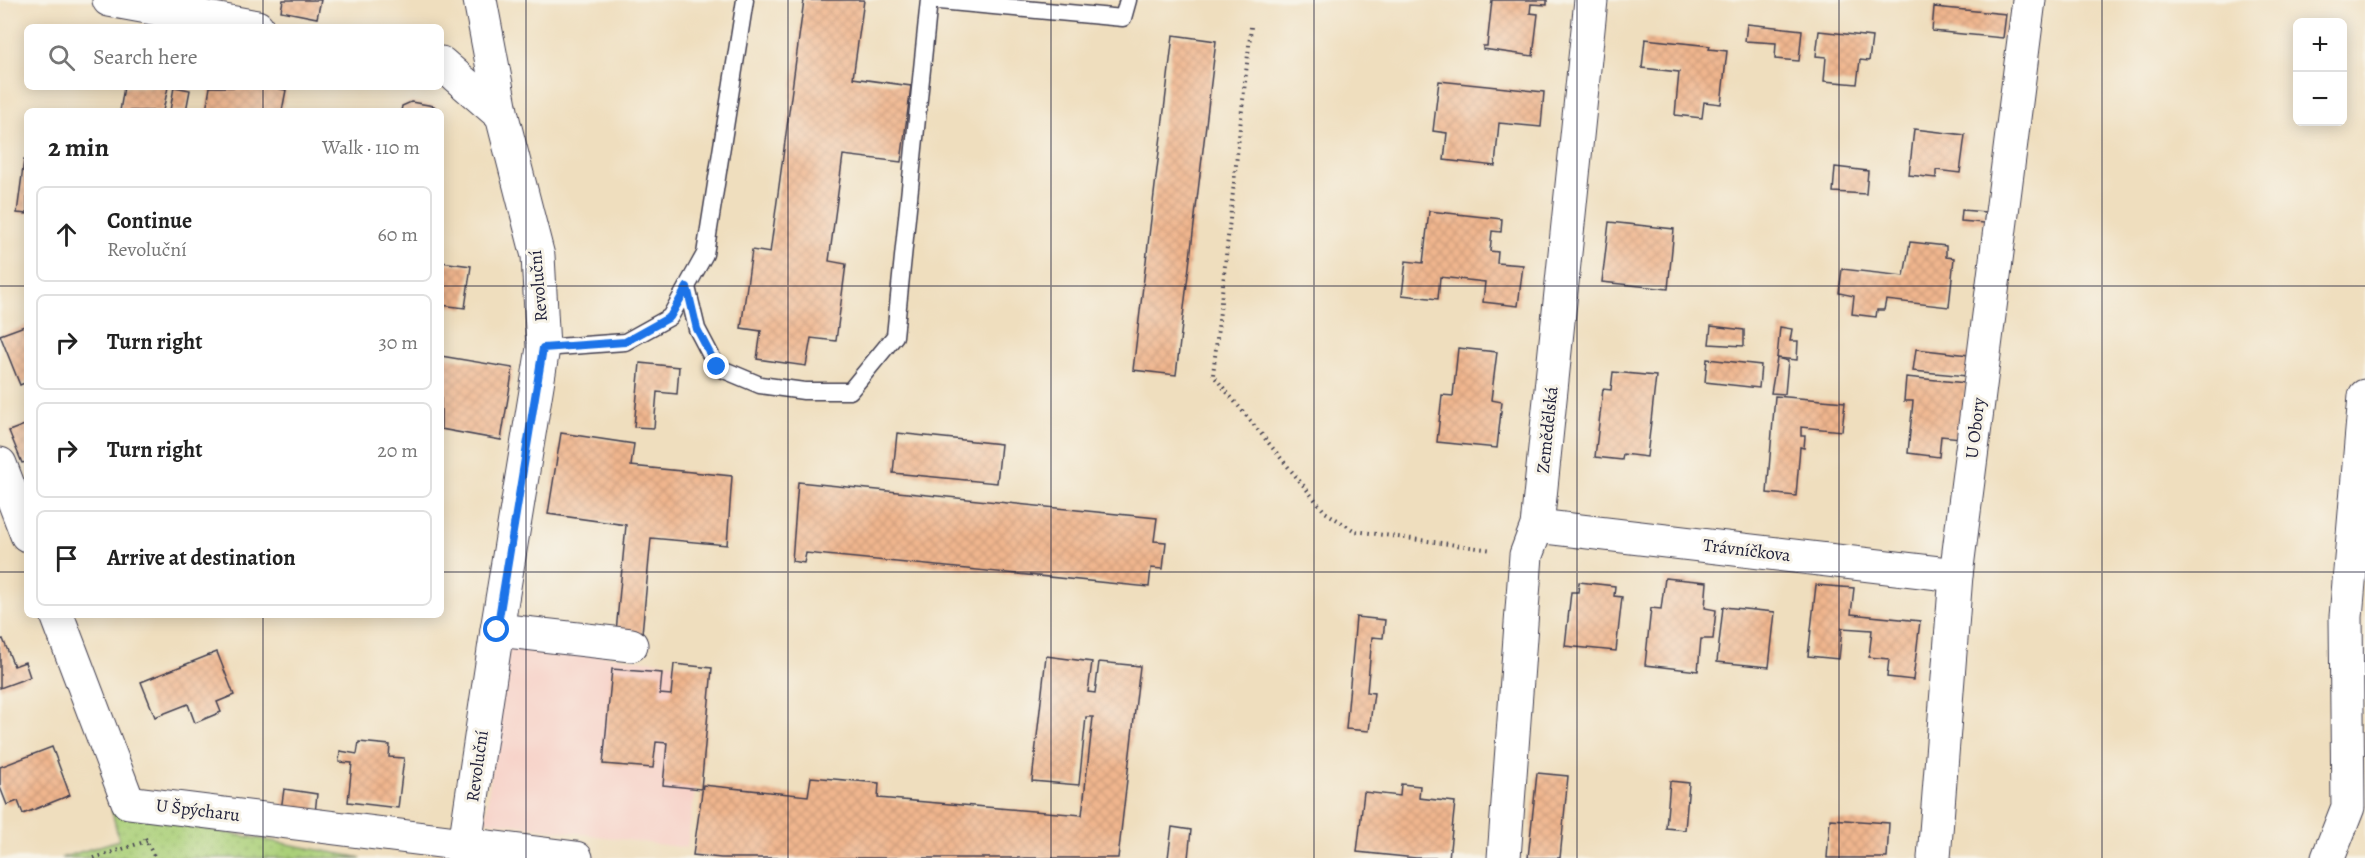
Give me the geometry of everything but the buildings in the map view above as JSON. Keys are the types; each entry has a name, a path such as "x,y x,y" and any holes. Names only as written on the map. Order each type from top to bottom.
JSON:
{"street":[{"path":"110,0 241,24"},
{"name":"Revoluční","path":"465,851 497,630 543,348 538,256 502,116 480,0"},
{"name":"Zemědělská","path":"1504,858 1532,540 1591,0"},
{"name":"U Obory","path":"1934,858 1956,575 2030,0"},
{"path":"444,66 502,116"},
{"path":"2328,858 2348,807 2365,396"},
{"path":"0,464 24,527"},
{"name":"Trávníčkova","path":"1532,540 1956,575"},
{"name":"U Špýcharu","path":"58,618 128,802 465,851"},
{"path":"497,630 632,645"},
{"path":"465,851 576,858"}],"lane":[{"path":"543,348 625,342 670,317 705,254 745,0"},
{"path":"687,287 697,329 717,367 760,384 804,391 850,391 895,336 929,0 1123,18 1128,0"}],"path":[{"path":"1251,27 1213,375 1325,512 1355,531 1532,540"},
{"path":"94,858 147,841"}],"shaded area":[{"path":"508,644 712,668 687,848 485,821"}],"green space":[{"path":"112,811 361,858 61,858 119,840"}],"route":[{"path":"497,630 543,348 625,342 670,317 687,287 697,329 717,367"}]}
